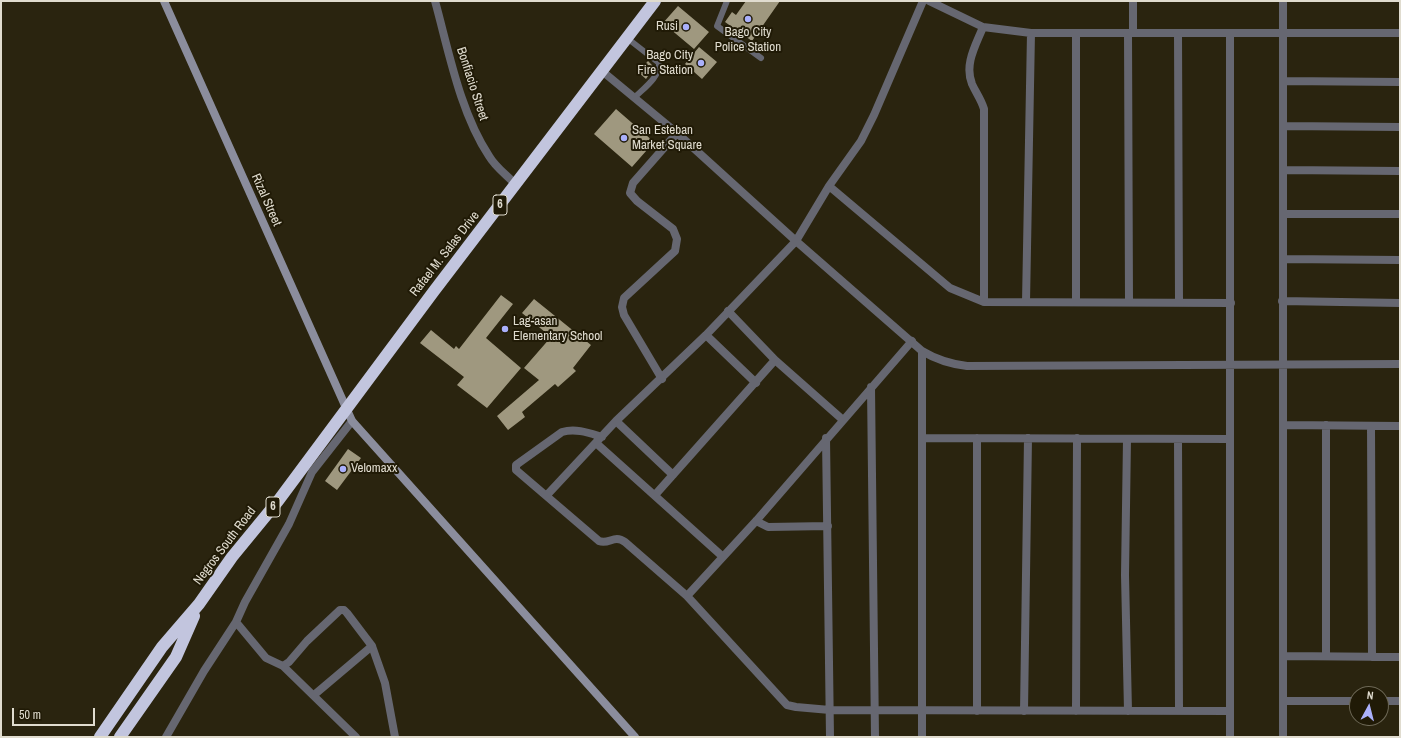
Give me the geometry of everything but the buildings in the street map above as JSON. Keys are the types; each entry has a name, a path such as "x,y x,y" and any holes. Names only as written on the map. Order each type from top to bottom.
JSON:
{"highway":[{"name":"Rafael M. Salas Drive","path":"345,410 514,182 602,71 655,1"},
{"name":"Negros South Road","path":"102,735 162,648 199,604 232,557 278,501 345,410"},
{"name":"Negros South Road","path":"120,737 176,657 199,604"}],"street":[{"name":"Rizal Street","path":"164,1 345,410 352,421 635,737"},
{"name":"Bonfiacio Street","path":"435,1 469,119 488,156 500,171 514,182"},
{"path":"547,495 616,421 662,379 796,241 829,186 861,141 874,115 923,1"},
{"path":"929,1 983,27 1031,33 1400,33"},
{"path":"1129,302 1130,33 1133,1"},
{"path":"1282,737 1283,1"},
{"path":"983,27 969,66 972,84 982,100 984,109 984,302"},
{"path":"1026,302 1031,33"},
{"path":"1076,33 1076,302"},
{"path":"1178,33 1179,302"},
{"path":"1230,33 1230,737"},
{"path":"602,71 677,133 796,241 922,351 951,365 1283,363 1400,364"},
{"path":"1283,81 1400,82"},
{"path":"1283,126 1400,127"},
{"path":"662,379 624,315 622,307 624,298 676,251 677,239 673,229 637,201 630,193 633,183 677,133"},
{"path":"1283,170 1400,171"},
{"path":"829,186 944,284 984,302 1231,302"},
{"path":"1283,214 1400,214"},
{"path":"1283,259 1400,260"},
{"path":"1282,301 1400,303"},
{"path":"728,311 775,360 842,420"},
{"path":"706,334 756,382"},
{"path":"687,596 722,556 756,521 826,438 912,341"},
{"path":"922,351 922,737"},
{"path":"655,495 775,360"},
{"path":"871,388 876,710 875,737"},
{"path":"166,737 204,670 236,622 245,602 289,524 312,472 352,421"},
{"path":"616,421 673,475"},
{"path":"1283,425 1400,426"},
{"path":"1326,425 1326,656"},
{"path":"1371,426 1372,657"},
{"path":"602,437 584,431 569,430 562,432 516,464 516,470 600,541 603,542 616,538 625,542 687,596 787,705 796,708 830,710 1230,712"},
{"path":"826,438 830,737"},
{"path":"922,438 1230,439"},
{"path":"977,438 977,711"},
{"path":"1024,711 1028,438"},
{"path":"1076,711 1077,438"},
{"path":"1127,439 1125,575 1128,711"},
{"path":"1178,439 1177,572 1179,711"},
{"path":"596,444 722,556"},
{"path":"756,521 768,527 828,526"},
{"path":"283,666 289,662 307,641 340,610 344,610 372,646 385,683 395,737"},
{"path":"236,622 266,658 283,666 356,737"},
{"path":"314,695 372,646"},
{"path":"1282,656 1400,657"},
{"path":"1283,700 1349,701"},
{"path":"1389,701 1400,701"}],"lane":[{"path":"727,1 717,26 761,58"},
{"path":"627,38 659,63 659,68 655,77 635,98"}],"place":[{"name":"Bago City Police Station","path":"748,19"},
{"name":"Rusi","path":"686,27"},
{"name":"Bago City Fire Station","path":"701,63"},
{"name":"San Esteban Market Square","path":"624,138"},
{"name":"Lag-asan Elementary School","path":"505,329"},
{"name":"Velomaxx","path":"343,469"}]}
